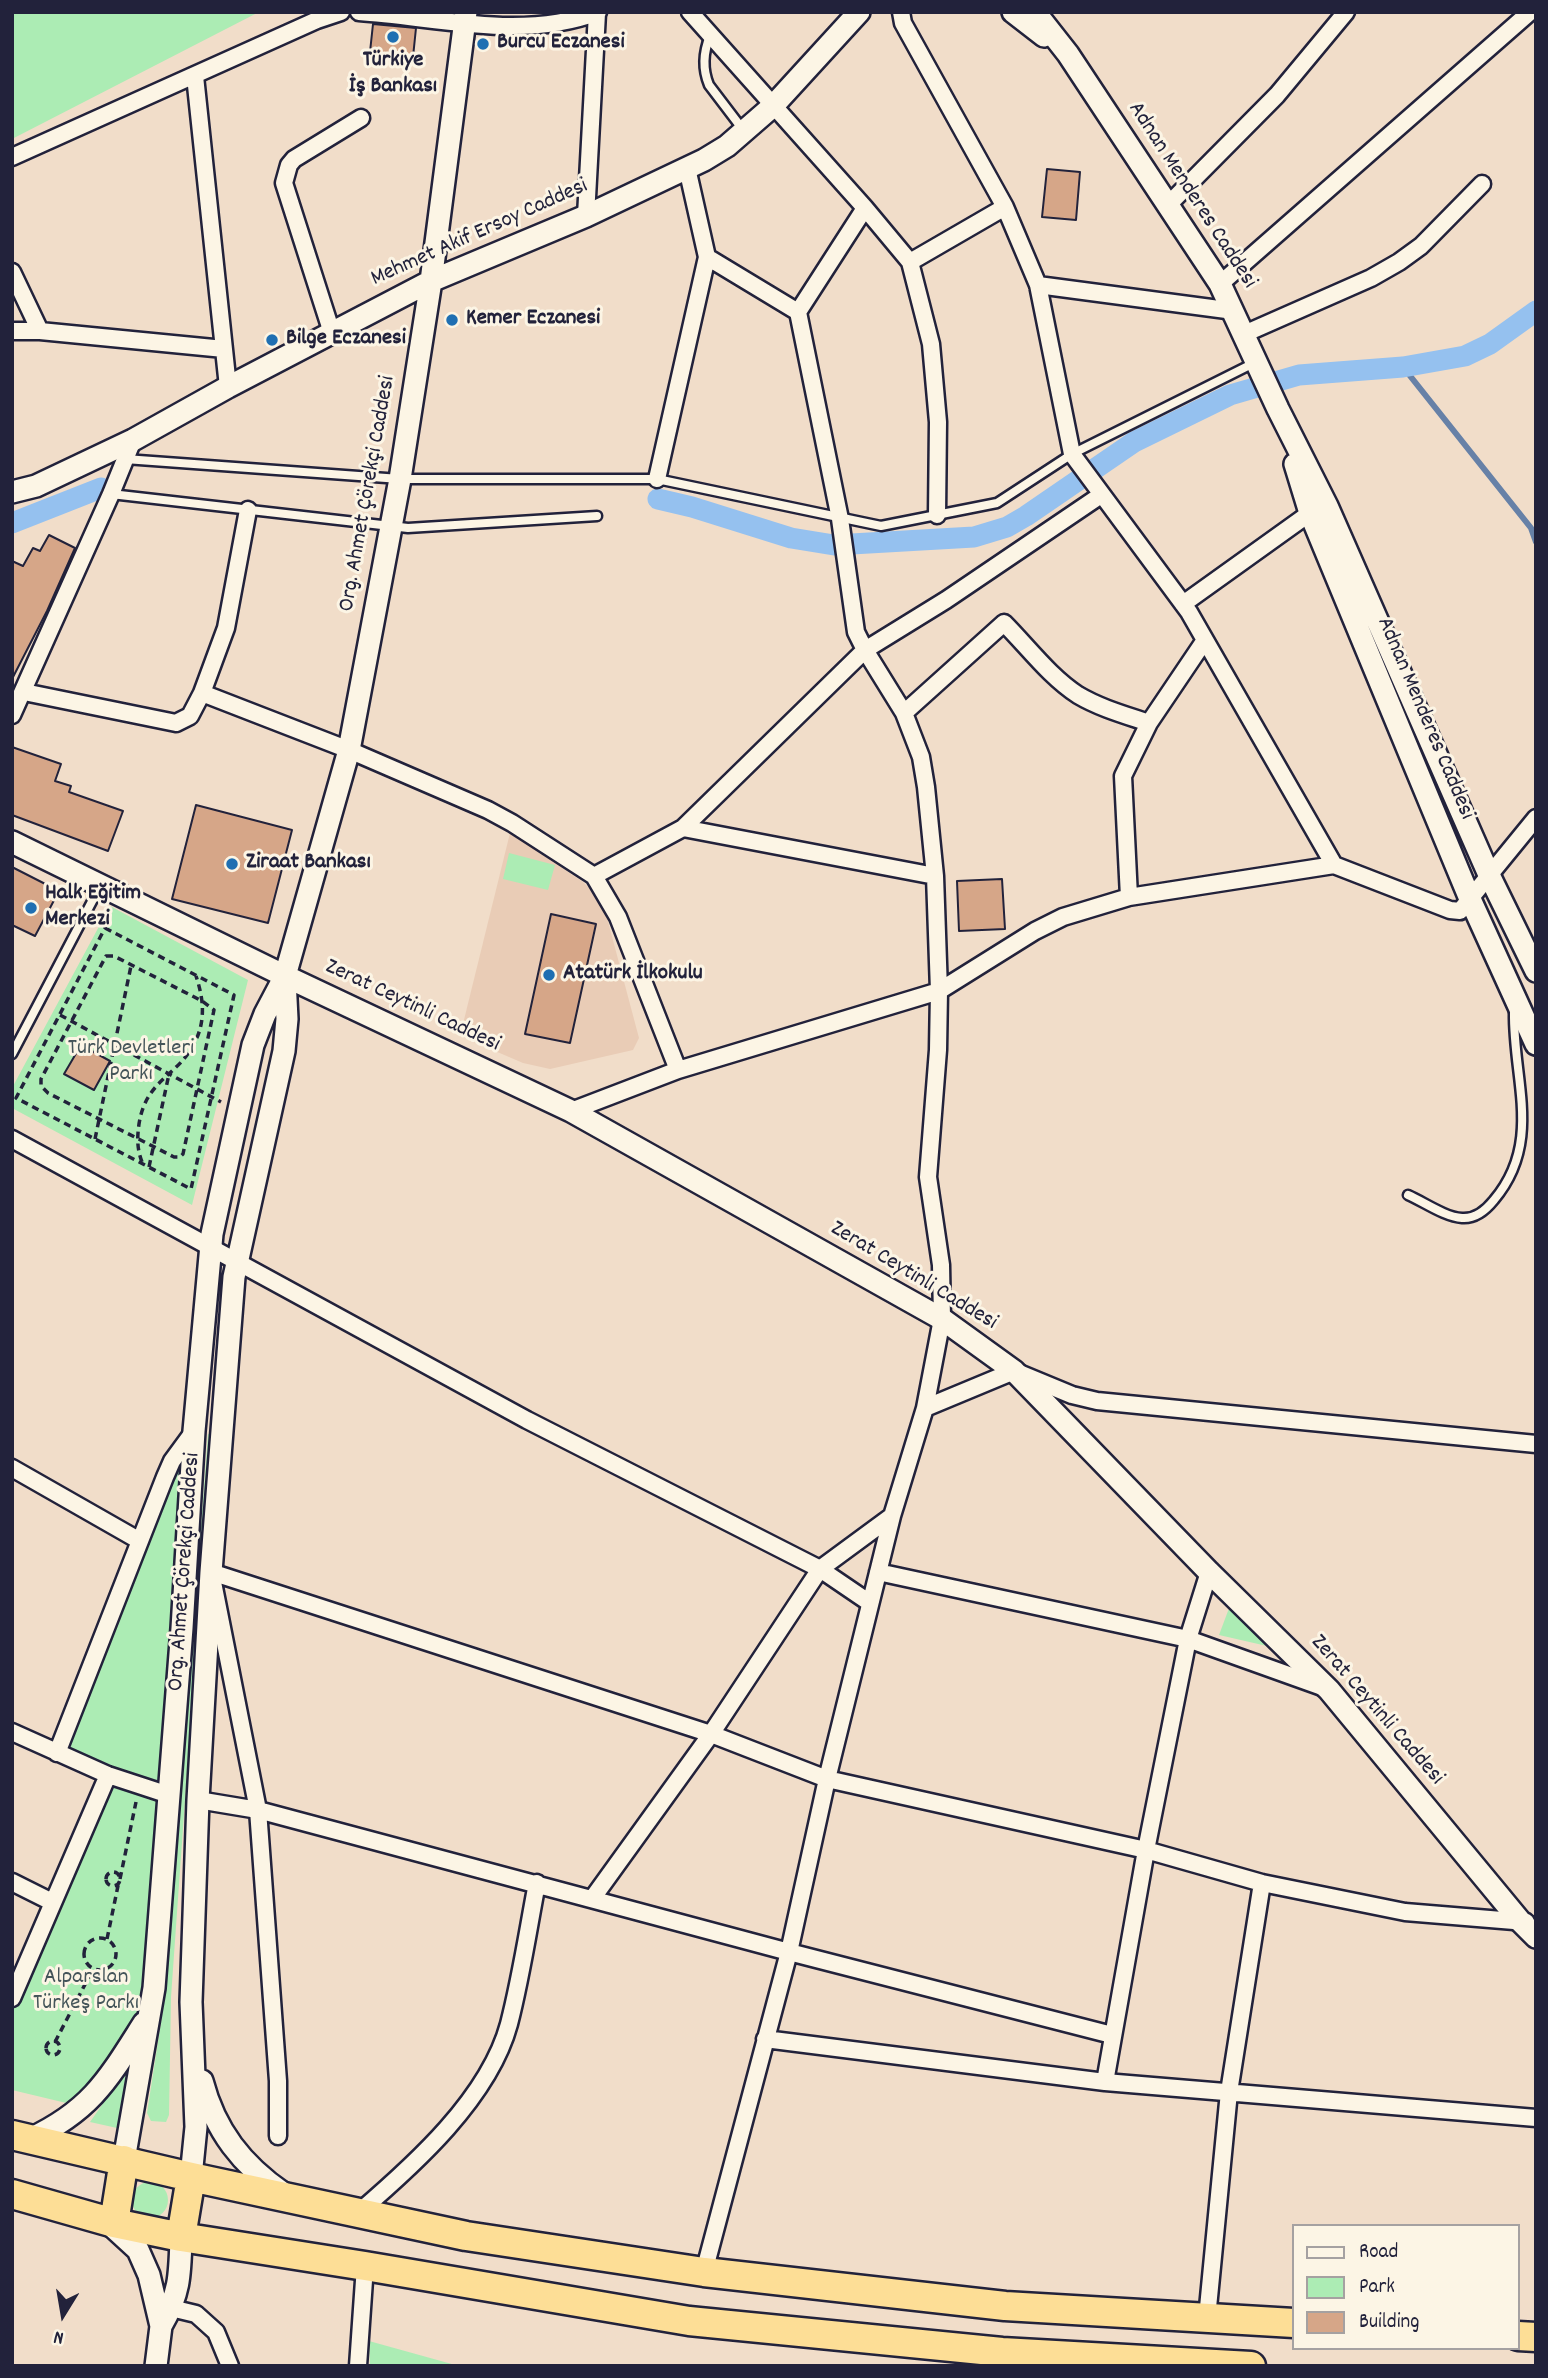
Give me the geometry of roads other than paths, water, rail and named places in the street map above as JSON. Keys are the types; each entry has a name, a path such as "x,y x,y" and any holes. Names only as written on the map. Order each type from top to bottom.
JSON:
{"highway":[{"path":"21,2137 191,2177 466,2236 704,2272 1005,2306 1292,2323"},
{"path":"114,2222 124,2160"},
{"path":"181,2237 191,2177"},
{"path":"12,2194 181,2237 689,2321 1002,2352 1251,2366"}],"main road":[{"name":"Mehmet Akif Ersoy Caddesi","path":"12,492 36,486 96,457 130,449 228,387 431,281 586,216 716,154 773,106 859,12"},
{"name":"Adnan Menderes Caddesi","path":"1013,12 1068,54"},
{"name":"Adnan Menderes Caddesi","path":"1035,12 1068,54 1220,284 1327,506 1490,877 1536,971"},
{"name":"Org. Ahmet Çörekçi Caddesi","path":"124,2160 151,2012 209,1248 259,1026 285,976 349,750 400,478 431,281 466,17"},
{"name":"Adnan Menderes Caddesi","path":"1278,409 1310,513 1471,900 1536,1044"},
{"name":"Zerat Ceytinli Caddesi","path":"12,842 285,976 570,1111 942,1320 1014,1371 1209,1572 1329,1690 1528,1922 1536,1937"},
{"name":"Org. Ahmet Çörekçi Caddesi","path":"191,2177 196,2127 192,2028 198,1800 211,1572 236,1262 284,1051 287,1019 285,976"},
{"path":"194,1431 222,1433"},
{"name":"Org. Ahmet Çörekçi Caddesi","path":"21,2137 68,2119 99,2090 151,2012"},
{"path":"192,2028 199,2069 218,2126 251,2168 288,2197"},
{"path":"114,2222 114,2228 142,2256 166,2317"},
{"path":"156,2366 166,2317 178,2286 181,2237"}],"street":[{"path":"359,12 466,17 535,26 567,23 597,13 586,216"},
{"path":"690,12 910,262 931,344 937,422 937,515"},
{"path":"1168,205 1276,95 1346,12"},
{"path":"1220,284 1530,12"},
{"path":"12,157 336,13"},
{"path":"899,14 1004,207 1038,285 1072,454 1183,604 1334,865"},
{"path":"195,76 228,387"},
{"path":"332,333 284,183 289,165 294,159 361,118"},
{"path":"657,479 708,257 687,168"},
{"path":"1244,334 1371,278 1399,262 1421,246 1482,184"},
{"path":"910,262 1004,207"},
{"path":"704,2272 789,1952 827,1779 892,1516 925,1408 942,1320 941,1265 928,1177 939,991 935,876 923,767 916,739 905,713 865,650 854,622 841,526 798,312 865,208"},
{"path":"708,257 798,312"},
{"path":"12,272 40,331"},
{"path":"1038,285 1234,311"},
{"path":"12,331 40,331 224,349"},
{"path":"12,715 130,449"},
{"path":"594,876 683,828 865,650 946,600 1101,495"},
{"path":"24,692 176,723 190,716 202,693 226,628 248,510"},
{"path":"1183,604 1310,513"},
{"path":"905,713 1004,622 1078,695 1102,707 1149,723"},
{"path":"1129,897 1123,776 1149,723 1205,640"},
{"path":"202,693 349,750 499,816 594,876 618,917 678,1070"},
{"path":"570,1111 678,1070 939,991 1035,931 1063,917 1129,897 1334,865 1452,911 1462,910 1536,818"},
{"path":"683,828 935,876"},
{"path":"12,1139 527,1420 820,1569 870,1604"},
{"path":"925,1408 1014,1371 1072,1395 1097,1401 1536,1444"},
{"path":"57,1753 173,1461 194,1431"},
{"path":"12,1468 140,1541"},
{"path":"592,1899 711,1734 820,1569 892,1516"},
{"path":"278,2136 278,2081 258,1811 211,1572 711,1734 827,1779 1146,1850 1262,1883 1405,1912 1528,1922"},
{"path":"878,1572 1188,1639 1329,1690"},
{"path":"1105,2082 1146,1850 1188,1639 1209,1572"},
{"path":"12,1732 108,1775 169,1795"},
{"path":"12,1998 108,1775"},
{"path":"198,1800 258,1811 1112,2035"},
{"path":"12,1882 52,1902"},
{"path":"358,2213 394,2182 462,2111 491,2068 508,2026 537,1883"},
{"path":"1208,2318 1228,2092 1262,1883"},
{"path":"765,2039 1105,2082 1536,2118"},
{"path":"358,2366 365,2266"},
{"path":"166,2317 196,2314 216,2332 230,2366"}],"lane":[{"path":"710,36 704,60 706,77 709,85 744,131"},
{"path":"130,449 400,478 657,479 841,526 881,526 997,503 1072,454 1257,361"},
{"path":"111,495 391,527 416,528 597,516"},
{"path":"12,1054 100,885"},
{"path":"1408,1195 1452,1216 1465,1218 1478,1214 1492,1203 1507,1181 1519,1152 1523,1125 1514,1018 1518,1004"}],"waterway":[{"path":"658,499 791,538 834,545 974,537 1007,527 1134,442 1230,395 1299,375 1403,367 1465,356 1490,344 1536,311"},
{"path":"1403,367 1531,528 1536,542"},
{"path":"12,523 101,488"}],"place":[{"name":"Türkiye İş Bankası","path":"393,37"},
{"name":"Burcu Eczanesi","path":"483,44"},
{"name":"Kemer Eczanesi","path":"452,320"},
{"name":"Bilge Eczanesi","path":"272,340"},
{"name":"Ziraat Bankası","path":"232,864"},
{"name":"Halk Eğitim Merkezi","path":"31,908"},
{"name":"Atatürk İlkokulu","path":"549,975"}],"park label":[{"name":"Türk Devletleri Parkı","path":"131,1063"},
{"name":"Alparslan Türkeş Parkı","path":"86,1992"}]}
